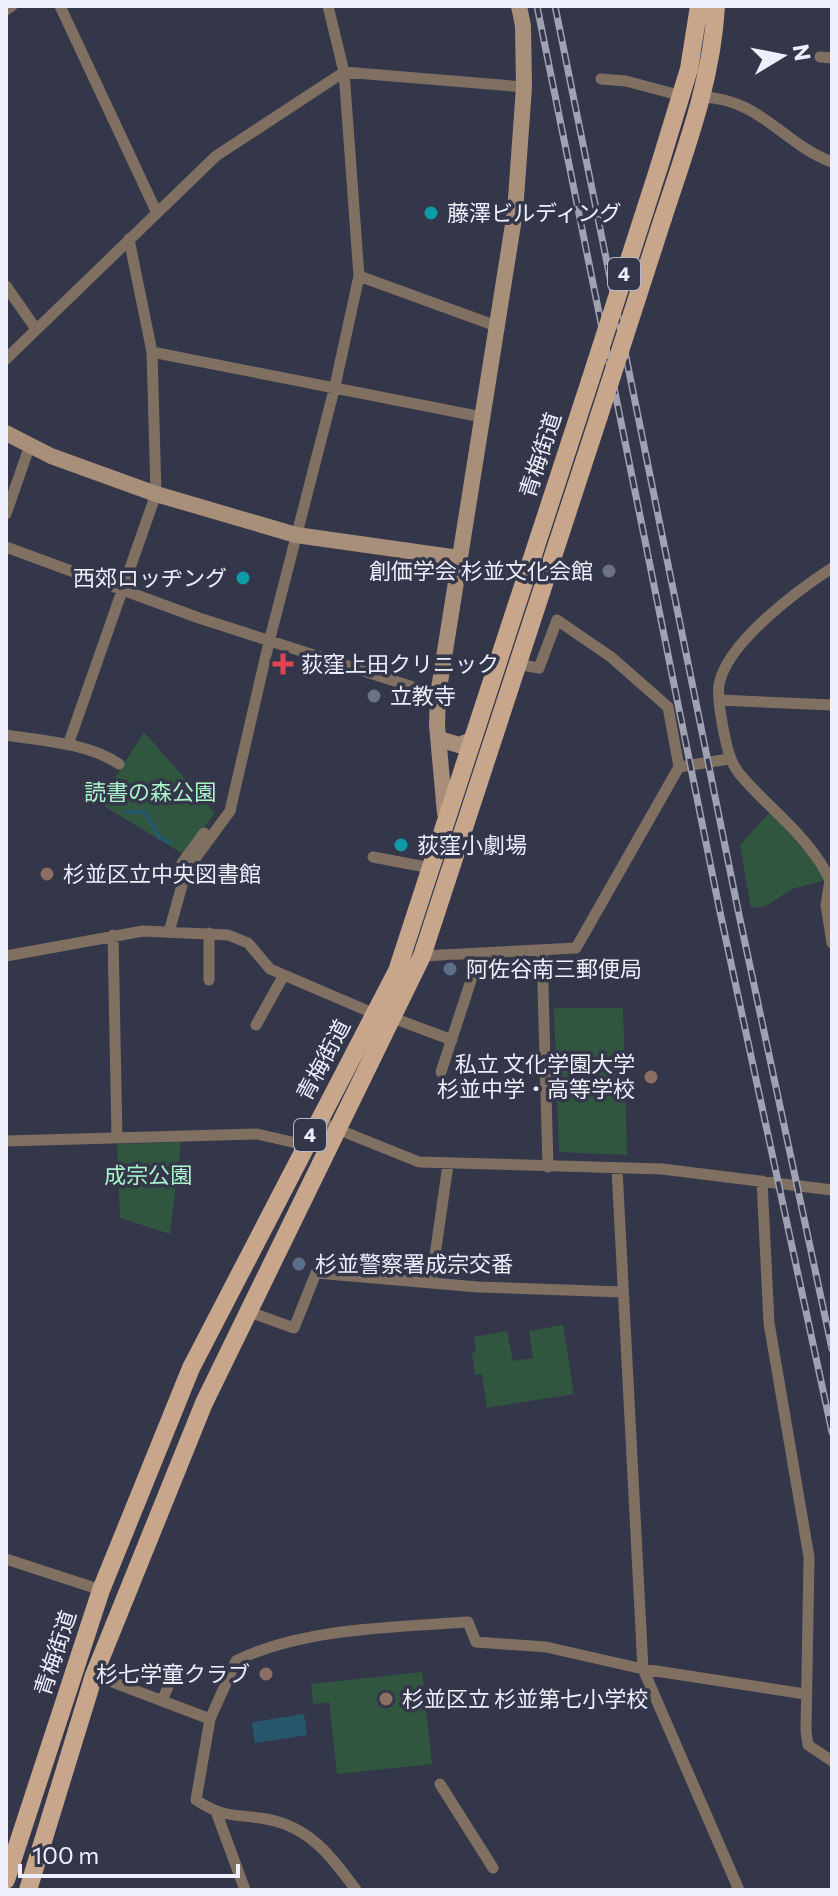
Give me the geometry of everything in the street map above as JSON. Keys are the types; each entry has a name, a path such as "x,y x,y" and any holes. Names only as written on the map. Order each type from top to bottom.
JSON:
{"main road":[{"name":"4","path":"682,96 696,35 699,6"},
{"name":"4","path":"702,97 714,36 716,6"},
{"name":"青梅街道","path":"6,1880 13,1836 101,1590 191,1368 317,1121 422,956 454,828 458,786 682,96"},
{"name":"青梅街道","path":"28,1890 94,1675 204,1403 335,1130 384,1016 431,868 454,828 496,726 702,97"}],"street":[{"path":"6,10 12,6"},
{"path":"60,6 156,211"},
{"path":"169,932 186,871 230,811 269,642 335,386 359,276 344,72 328,6"},
{"path":"454,828 439,739 438,695 515,212 524,87 523,26 519,6"},
{"path":"6,359 216,156 344,72 524,87"},
{"path":"601,79 626,81 682,96"},
{"path":"702,97 716,97 753,110 807,151 832,162"},
{"path":"68,745 156,494 152,352 129,239"},
{"path":"359,276 499,327"},
{"path":"6,286 36,329"},
{"path":"152,352 482,417"},
{"path":"6,433 156,494 296,535 459,558"},
{"path":"6,514 30,445"},
{"path":"6,547 269,642 438,695"},
{"path":"832,568 767,616 733,658 719,682 729,759 821,863 830,880 826,905 832,943"},
{"path":"422,956 576,948 679,767 668,707 611,657 557,620 539,668 516,664"},
{"path":"719,700 832,705"},
{"path":"439,739 451,756 460,761 478,753 496,726"},
{"path":"6,735 68,745 107,756 119,764"},
{"path":"439,739 459,745 473,739"},
{"path":"439,739 458,786"},
{"path":"679,767 729,759"},
{"path":"182,863 220,814"},
{"path":"373,857 431,868"},
{"path":"209,933 209,980"},
{"path":"6,956 113,935 209,933 242,939 270,969 452,1040"},
{"path":"113,935 117,1138"},
{"path":"542,950 548,1167"},
{"path":"441,1072 480,953"},
{"path":"256,1025 284,975"},
{"path":"317,1121 419,1162 662,1169 832,1190"},
{"path":"6,1141 257,1134 305,1145"},
{"path":"431,1283 448,1165"},
{"path":"617,1169 643,1669 739,1890"},
{"path":"762,1181 769,1323 809,1557 805,1694 808,1745 832,1761"},
{"path":"247,1311 294,1328 316,1273 431,1283 623,1292"},
{"path":"6,1559 101,1590"},
{"path":"356,1890 327,1850 289,1824 217,1814 196,1800 210,1719 236,1661 286,1641 468,1622 476,1642 546,1647 643,1669 805,1694"},
{"path":"94,1675 210,1719"},
{"path":"162,1701 172,1677"},
{"path":"440,1784 493,1868"},
{"path":"217,1814 245,1890"}],"green space":[{"name":"読書の森公園","path":"144,732 215,813 183,854 99,803"},
{"path":"770,812 816,863 825,880 792,889 766,906 751,908 740,845"},
{"path":"554,1008 623,1008 627,1155 559,1152"},
{"name":"成宗公園","path":"181,1142 170,1234 120,1218 117,1144"},
{"path":"563,1325 574,1394 487,1408 482,1374 475,1375 472,1353 476,1352 474,1337 507,1331 513,1361 533,1358 529,1331"},
{"path":"422,1672 432,1764 337,1774 329,1702 313,1704 311,1684"}],"water":[{"path":"304,1714 307,1735 255,1743 252,1722"}],"waterway":[{"path":"125,812 145,812 160,838 171,843"}],"railway":[{"path":"537,6 720,912 832,1432"},
{"path":"555,6 738,910 832,1349"}],"place":[{"name":"藤澤ビルディング","path":"431,213"},
{"name":"創価学会 杉並文化会館","path":"609,571"},
{"name":"西郊ロッヂング","path":"243,578"},
{"name":"荻窪上田クリニック","path":"283,664"},
{"name":"立教寺","path":"374,696"},
{"name":"荻窪小劇場","path":"401,845"},
{"name":"杉並区立中央図書館","path":"47,874"},
{"name":"阿佐谷南三郵便局","path":"450,969"},
{"name":"私立 文化学園大学 杉並中学・高等学校","path":"651,1077"},
{"name":"杉並警察署成宗交番","path":"299,1264"},
{"name":"杉七学童クラブ","path":"266,1674"},
{"name":"杉並区立 杉並第七小学校","path":"386,1699"}]}
